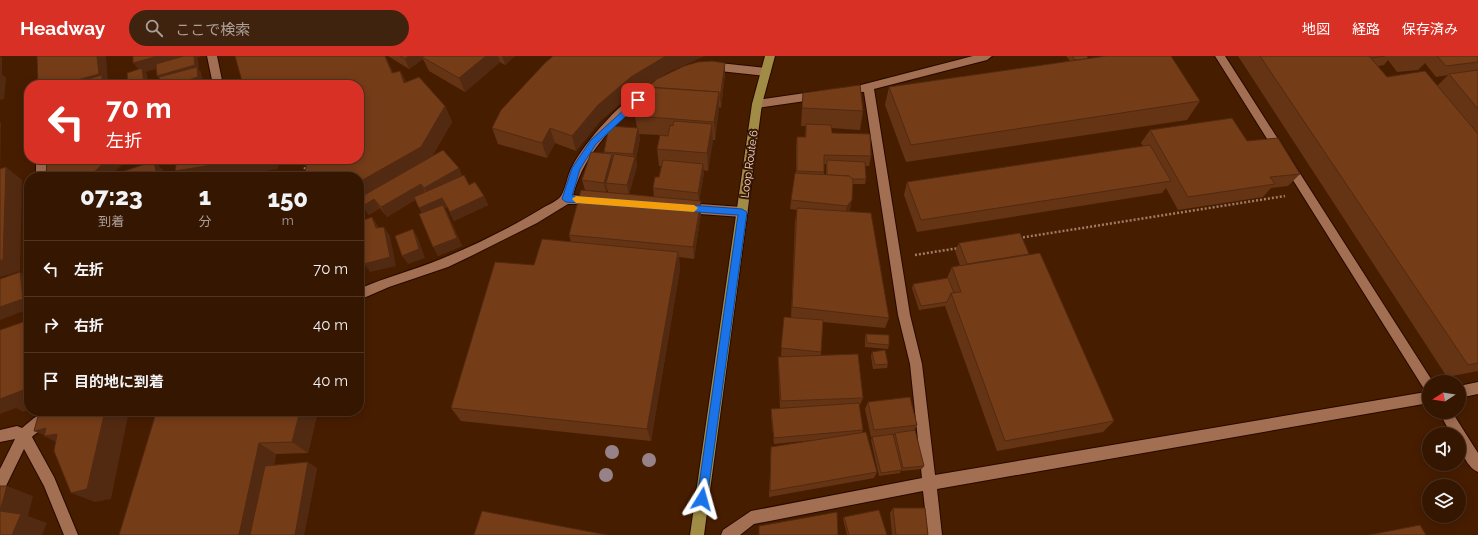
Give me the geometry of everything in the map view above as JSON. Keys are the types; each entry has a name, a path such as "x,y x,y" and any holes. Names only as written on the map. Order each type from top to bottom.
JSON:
{"main road":[{"name":"Loop Route 6","path":"697,535 757,104 770,56"}],"street":[{"path":"212,56 217,80"},
{"path":"854,90 869,88 986,56"},
{"path":"1220,56 1422,376"},
{"path":"700,67 711,65 766,72"},
{"path":"566,199 576,168 593,142 636,103 662,83"},
{"path":"869,88 904,315 916,364 935,535"},
{"path":"757,104 831,93"},
{"path":"364,292 385,283 444,263 467,253 533,220 566,199 604,202"},
{"path":"673,207 742,212"},
{"path":"1466,391 1478,388"},
{"path":"728,535 751,518 930,483 1422,398"},
{"path":"0,483 24,435 39,422 50,416"},
{"path":"0,436 17,432 24,435 50,482 71,535"},
{"path":"1466,445 1478,465"}],"path":[{"path":"1013,239 1305,192"},
{"path":"895,258 966,247"}],"building":[{"path":"37,56 97,56 99,74 77,80 38,80"},
{"path":"133,56 158,56 133,63"},
{"path":"184,56 194,56 195,65 157,76 156,64"},
{"path":"235,56 385,56 392,73 400,71 404,83 419,77 445,106 421,147 364,179 364,172 305,172 307,164 364,164 364,80 242,80"},
{"path":"400,56 409,56 405,59"},
{"path":"486,56 459,78 422,57"},
{"path":"553,56 666,56 631,77 598,105 572,136 550,128 542,143 492,128 501,110"},
{"path":"1072,56 1087,56 1088,59 1075,60"},
{"path":"1106,56 1171,56 1200,101 911,145 889,87"},
{"path":"1260,56 1369,56 1387,77 1425,71 1478,134 1478,363 1468,365"},
{"path":"1369,56 1385,56 1371,58"},
{"path":"1437,56 1478,56 1478,62 1446,66"},
{"path":"712,61 725,63 720,98 719,92 649,87 657,79 684,66 698,62"},
{"path":"197,67 198,77 188,80 159,80 159,77"},
{"path":"142,68 143,80 128,80 127,73"},
{"path":"1478,70 1478,109 1449,74"},
{"path":"102,75 102,80 84,80"},
{"path":"860,85 863,111 802,108 803,93"},
{"path":"643,87 719,92 714,122 635,116"},
{"path":"1232,118 1247,141 1278,138 1300,174 1270,177 1275,184 1188,197 1150,130"},
{"path":"674,121 712,124 707,153 657,149 660,135 668,136 670,125 673,126"},
{"path":"806,124 831,125 832,133 870,134 871,156 824,155 824,172 797,171 797,137 806,137"},
{"path":"609,126 638,128 633,154 604,152"},
{"path":"1150,145 1171,181 921,220 907,182"},
{"path":"443,150 459,168 424,188 421,184 381,207 374,199 364,205 364,195"},
{"path":"591,152 612,154 604,183 582,180"},
{"path":"614,154 635,157 627,185 606,183"},
{"path":"663,160 703,164 698,193 653,188 655,177 659,177"},
{"path":"827,160 865,162 866,179 852,179 849,176 827,175"},
{"path":"47,164 103,164 94,172 46,172"},
{"path":"145,164 155,164 156,172 122,172"},
{"path":"176,164 218,164 175,171"},
{"path":"6,167 3,260 0,260 0,169"},
{"path":"795,173 849,176 853,179 852,200 847,206 791,200"},
{"path":"464,175 469,185 475,182 484,196 450,212 442,198 419,208 414,197"},
{"path":"581,190 701,201 693,247 569,235"},
{"path":"443,205 457,238 433,247 419,214"},
{"path":"797,208 871,213 889,318 792,307"},
{"path":"372,217 376,228 384,227 390,257 364,264 364,220"},
{"path":"413,229 419,249 402,256 395,236"},
{"path":"1020,233 1029,254 967,264 959,243"},
{"path":"542,239 678,252 647,429 451,408 495,262 534,265"},
{"path":"1040,253 1114,421 1005,441 951,293 961,292 952,267"},
{"path":"20,272 23,299 0,307 0,279"},
{"path":"948,278 954,293 951,293 947,302 921,306 913,284"},
{"path":"784,317 823,320 821,352 781,348"},
{"path":"24,322 24,390 0,399 0,330"},
{"path":"866,334 889,335 889,345 867,343"},
{"path":"885,350 888,364 875,365 872,352"},
{"path":"858,354 863,398 781,401 778,357"},
{"path":"910,397 917,425 874,430 868,402"},
{"path":"859,403 863,430 774,438 771,409"},
{"path":"38,416 104,416 87,489 71,493 54,451 57,434 44,436 46,428 34,431"},
{"path":"155,416 299,416 292,442 259,443 239,535 119,535"},
{"path":"915,430 924,466 903,468 895,433"},
{"path":"866,432 877,472 770,491 771,447"},
{"path":"893,434 902,470 881,473 872,437"},
{"path":"308,462 295,535 250,535 265,466"},
{"path":"0,486 7,486 0,511"},
{"path":"893,508 925,508 928,535 896,535"},
{"path":"879,510 887,535 849,535 844,517"},
{"path":"0,511 21,514 12,535 0,535"},
{"path":"482,511 607,535 474,535"},
{"path":"837,512 838,535 759,535 759,526"},
{"path":"1420,525 1426,535 1369,535"}],"slow traffic":[{"path":"576,199 694,208"}],"route":[{"path":"638,100 593,142 576,168 566,199 742,212 702,499"}]}
